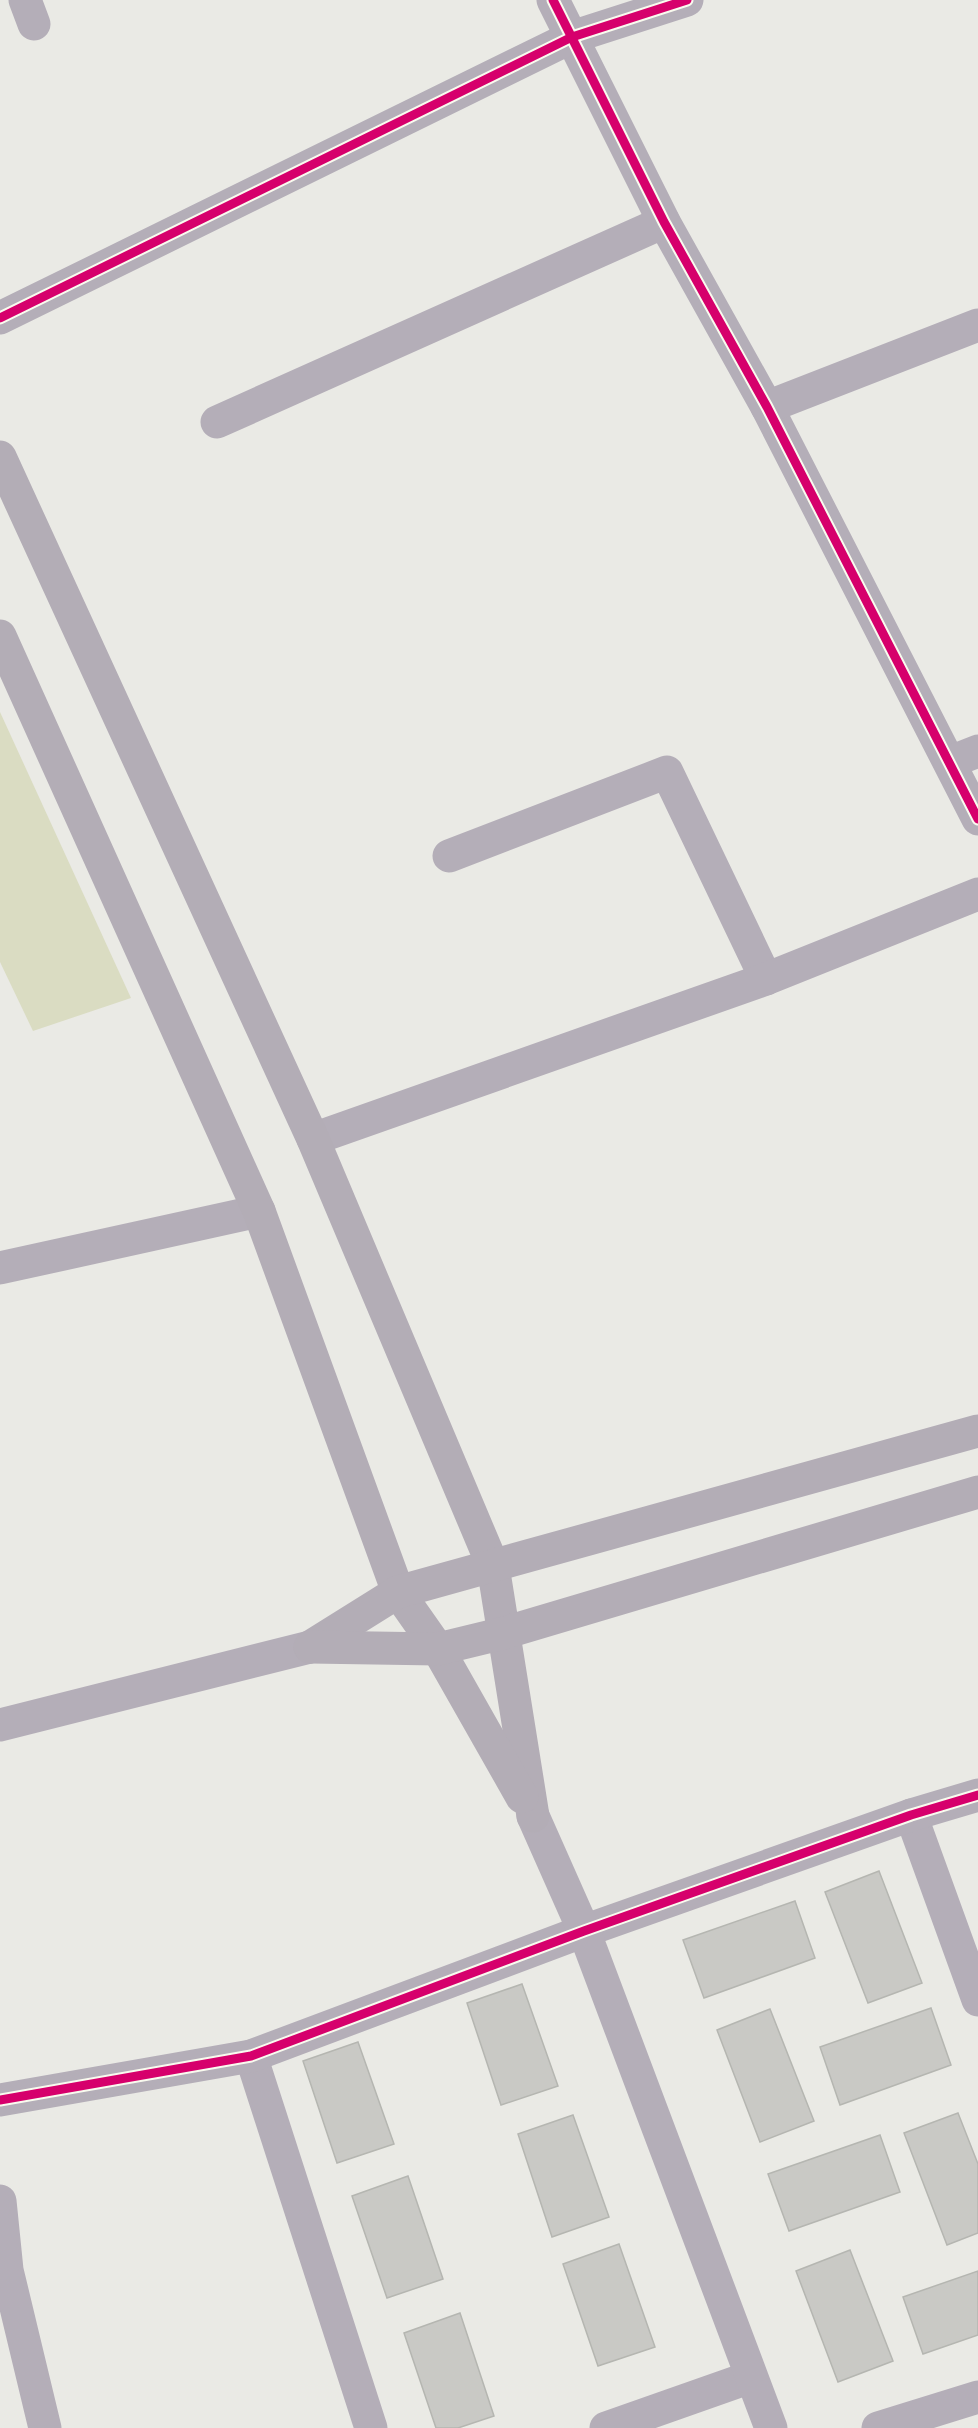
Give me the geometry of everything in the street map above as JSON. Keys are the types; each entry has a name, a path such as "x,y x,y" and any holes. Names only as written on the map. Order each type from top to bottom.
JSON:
{"main road":[{"path":"0,457 313,1139 493,1566 533,1816"},
{"path":"0,636 260,1211 398,1592 438,1649 533,1816"},
{"path":"310,1647 398,1592 978,1431"},
{"path":"310,1647 438,1649 504,1634 978,1492"}],"street":[{"path":"553,0 664,222 964,757 978,819"},
{"path":"0,318 572,37 687,0"},
{"path":"217,422 664,222"},
{"path":"767,407 978,325"},
{"path":"449,856 668,772 766,979"},
{"path":"313,1139 766,979 978,894"},
{"path":"0,1268 260,1211"},
{"path":"0,1725 310,1647"},
{"path":"0,2100 250,2056 584,1931 912,1815 978,1795"},
{"path":"912,1815 978,2000"},
{"path":"533,1816 584,1931 771,2428"},
{"path":"250,2056 371,2428"},
{"path":"0,2200 8,2270 45,2428"},
{"path":"606,2428 751,2377"},
{"path":"878,2428 978,2397"}],"green space":[{"path":"0,712 131,998 33,1031 0,962"}],"building":[{"path":"879,1871 922,1983 868,2003 825,1892"},
{"path":"795,1901 815,1958 704,1998 683,1940"},
{"path":"522,1984 558,2086 501,2105 467,2003"},
{"path":"931,2008 951,2065 840,2105 820,2047"},
{"path":"770,2009 814,2121 760,2142 717,2030"},
{"path":"358,2042 394,2144 337,2163 303,2061"},
{"path":"958,2113 978,2164 978,2233 947,2245 904,2133"},
{"path":"573,2115 609,2217 552,2237 518,2134"},
{"path":"880,2135 900,2192 789,2231 768,2174"},
{"path":"408,2176 443,2279 387,2298 352,2196"},
{"path":"619,2244 655,2347 598,2366 563,2264"},
{"path":"850,2250 893,2361 838,2382 796,2271"},
{"path":"978,2271 978,2335 923,2354 903,2297"},
{"path":"460,2313 494,2416 458,2428 436,2428 404,2333"}],"cycle path":[{"path":"553,0 664,222 767,407 978,819"},
{"path":"0,318 572,37 687,0"},
{"path":"0,2100 251,2056 584,1931 911,1815 978,1795"}]}
